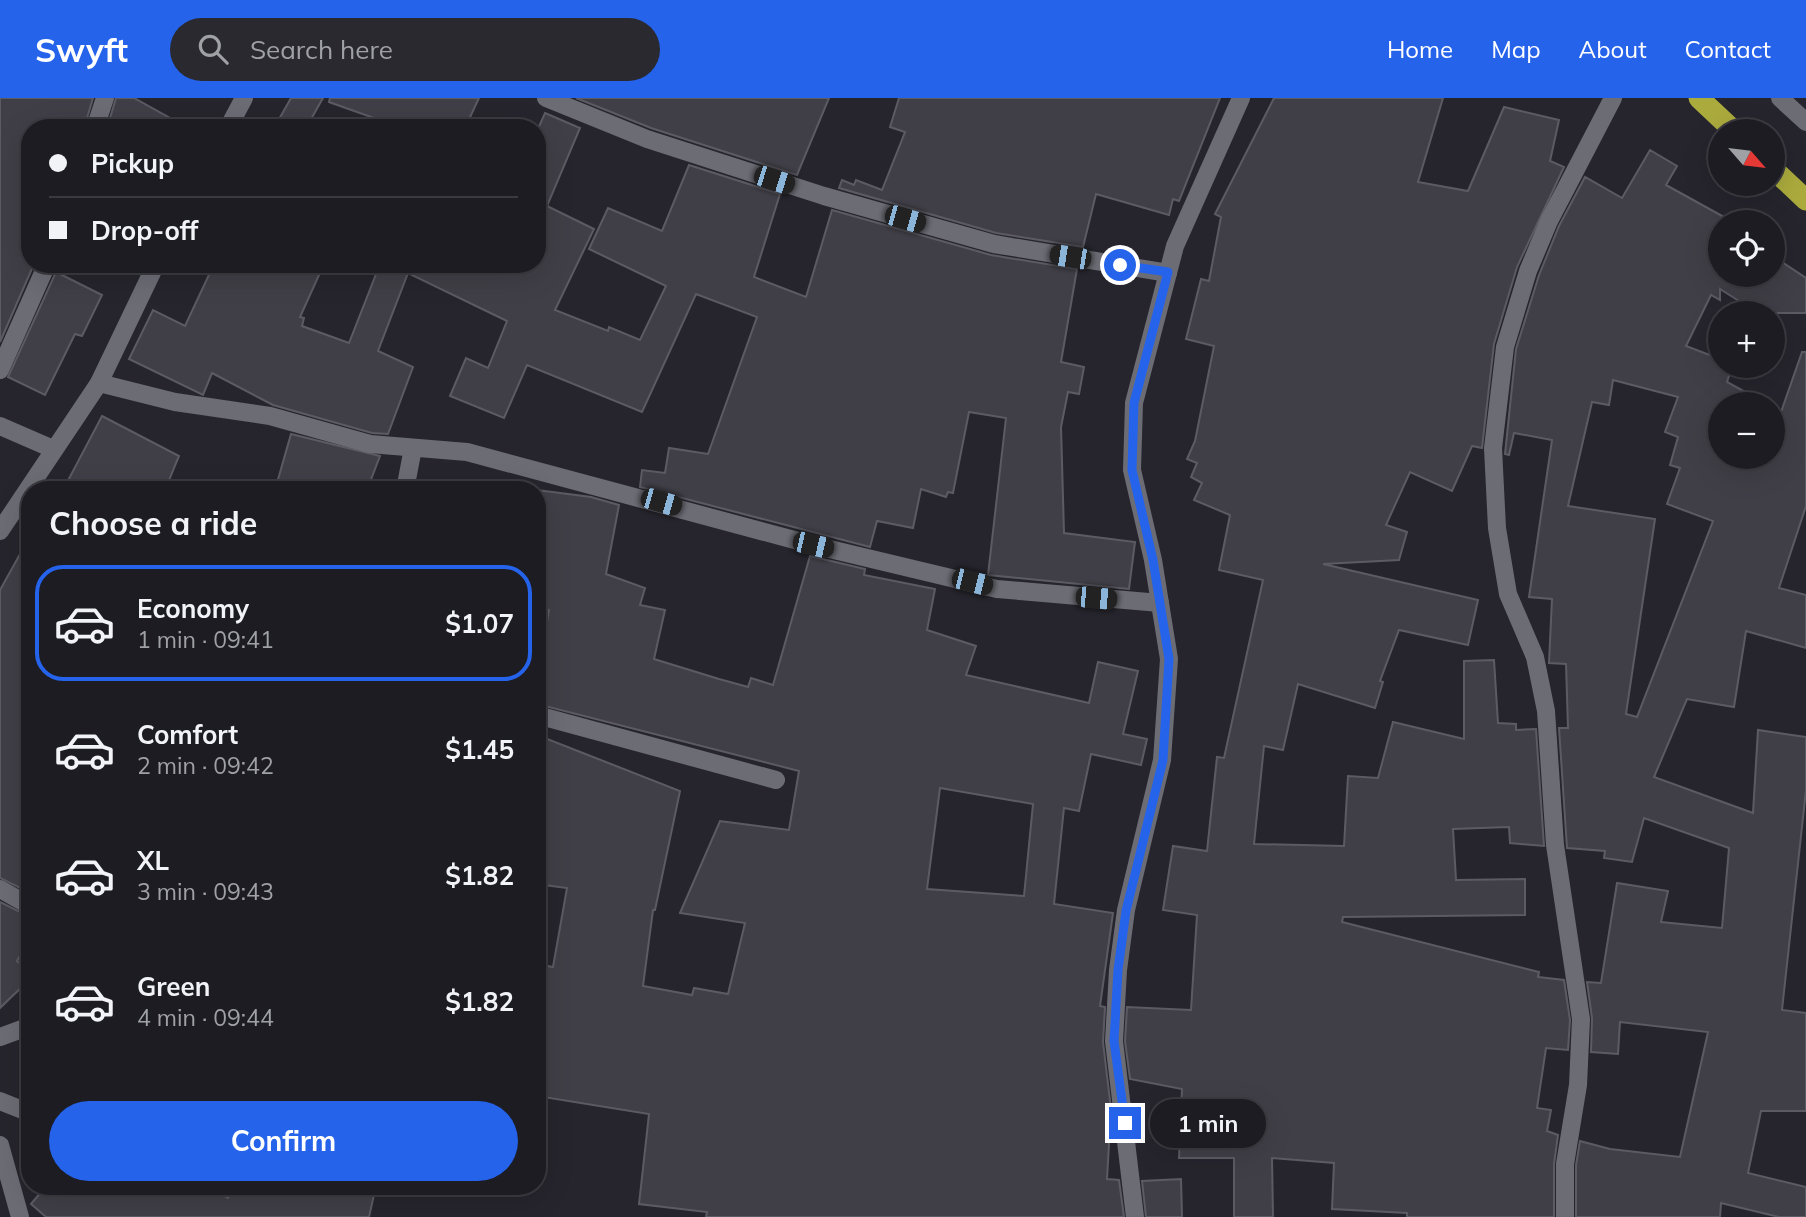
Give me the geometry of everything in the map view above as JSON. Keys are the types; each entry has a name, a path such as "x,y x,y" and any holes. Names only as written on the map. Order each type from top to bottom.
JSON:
{"highway":[{"path":"1699,98 1721,119"},
{"path":"1785,180 1806,200"}],"street":[{"path":"99,119 105,98"},
{"path":"233,119 244,98"},
{"path":"546,98 647,139 836,200 995,244 1168,272"},
{"path":"1135,1217 1114,1041 1126,911 1163,760 1169,659 1132,470 1134,403 1175,246 1241,98"},
{"path":"1565,1217 1565,1164 1578,1085 1581,1019 1555,845 1546,711 1535,657 1508,594 1497,528 1493,448 1505,347 1528,271 1549,221 1612,98"},
{"path":"1780,98 1806,121"},
{"path":"0,370 43,273"},
{"path":"32,481 99,383 152,273"},
{"path":"99,383 175,402 270,416 370,444 467,452 813,545 997,589 1160,603"},
{"path":"0,426 53,449"},
{"path":"407,481 413,448"},
{"path":"0,531 21,499"},
{"path":"546,717 776,780"},
{"path":"0,889 21,901"},
{"path":"0,1037 21,1029"},
{"path":"0,1101 21,1110"},
{"path":"0,1145 20,1217"}],"building":[{"path":"0,98 93,98 87,119 21,119 21,273 30,273 0,342"},
{"path":"116,98 134,98 172,119 110,119"},
{"path":"291,98 323,98 311,119 279,119"},
{"path":"330,98 479,98 469,119 377,119 329,102"},
{"path":"576,98 829,98 797,175 651,128"},
{"path":"899,98 1220,98 1179,201 1173,199 1169,215 1096,194 1083,247 996,233 839,188 842,180 854,185 856,180 882,190 905,132 890,127"},
{"path":"1274,98 1443,98 1418,182 1468,191 1504,107 1559,120 1550,161 1564,167 1517,267 1494,344 1482,448 1472,446 1452,491 1410,472 1386,525 1407,532 1399,560 1323,564 1478,600 1468,645 1399,630 1380,681 1383,682 1375,708 1298,684 1283,750 1264,746 1254,844 1344,846 1348,776 1378,778 1393,722 1464,739 1464,661 1494,660 1498,723 1516,724 1516,730 1536,729 1544,846 1510,843 1509,827 1453,829 1456,880 1525,879 1525,915 1343,917 1342,922 1539,972 1538,977 1564,980 1570,1020 1568,1050 1546,1048 1537,1108 1551,1110 1547,1131 1558,1135 1554,1164 1554,1217 1407,1217 1407,1213 1332,1209 1334,1163 1272,1158 1273,1217 1234,1217 1234,1158 1179,1158 1182,1089 1130,1079 1125,1041 1127,1007 1191,1010 1197,915 1163,910 1173,846 1207,851 1217,757 1224,758 1263,580 1219,570 1230,515 1194,500 1202,483 1191,477 1197,463 1187,459 1195,441 1214,346 1186,339 1201,279 1209,281 1221,217 1215,214"},
{"path":"545,113 580,128 547,206 594,229 555,310 608,331 609,327 640,340 666,286 589,249 608,208 662,231 689,165 780,194 754,277 806,297 832,210 991,255 1077,269 1061,362 1084,367 1079,394 1068,392 1061,427 1064,533 1135,542 1129,589 988,575 1006,418 969,412 953,493 948,492 946,497 921,489 913,528 877,521 870,547 640,487 642,470 665,473 669,448 708,454 757,317 696,294 642,412 527,365 504,418 450,396 466,358 488,368 507,321 408,273 546,273 546,119 542,119"},
{"path":"1650,150 1677,166 1666,185 1711,210 1708,210 1708,287 1785,287 1785,264 1806,278 1806,313 1785,313 1785,301 1739,301 1720,289 1720,300 1711,295 1686,346 1708,354 1708,378 1728,378 1727,382 1745,392 1708,392 1708,469 1785,469 1785,401 1802,352 1806,352 1806,506 1779,588 1806,595 1806,648 1746,631 1734,707 1687,699 1654,777 1753,813 1758,730 1806,737 1806,790 1782,1010 1806,1013 1806,1111 1761,1111 1748,1173 1806,1187 1806,1217 1779,1217 1721,1203 1720,1217 1576,1217 1576,1165 1580,1141 1610,1149 1680,1157 1708,1032 1620,1022 1618,1054 1591,1052 1592,1018 1587,982 1601,983 1617,883 1668,891 1661,922 1722,928 1729,848 1644,818 1632,862 1604,858 1605,851 1567,848 1559,728 1568,728 1566,664 1549,663 1552,599 1529,597 1552,440 1514,433 1509,455 1505,454 1516,349 1539,275 1559,226 1585,177 1622,198","holes":["1613,380 1678,397 1665,432 1678,437 1670,465 1680,468 1667,504 1713,521 1637,717 1626,714 1655,519 1568,506 1592,402 1609,405"]},
{"path":"56,273 102,295 82,336 75,334 45,395 8,377"},
{"path":"210,273 320,273 300,317 304,318 302,326 349,343 376,273 408,273 378,351 413,367 388,434 372,433 273,405 212,373 203,395 129,359 153,310 185,326"},
{"path":"102,416 179,456 169,481 68,481"},
{"path":"291,434 380,456 370,481 278,481"},
{"path":"546,491 591,497 619,505 606,574 645,588 640,605 665,610 654,659 719,679 748,687 751,678 773,685 810,556 865,569 864,575 935,589 927,630 976,646 966,675 1089,703 1098,662 1138,671 1123,734 1147,739 1141,765 1091,754 1079,811 1064,808 1054,904 1113,913 1100,1006 1105,1007 1103,1042 1111,1109 1107,1179 1119,1180 1124,1217 706,1217 707,1212 639,1204 649,1114 546,1097 546,966 553,967 567,888 546,885 546,739 680,791 653,910 643,986 692,995 694,988 728,994 745,923 680,913 720,821 789,830 799,771 546,706 546,627 549,610 546,608","holes":["940,788 1033,804 1024,896 927,889"]},
{"path":"21,552 21,888 0,878 0,590"},
{"path":"0,902 21,912 21,954 17,961 21,964 21,988 0,1008"},
{"path":"1181,1179 1182,1217 1146,1217 1142,1181"},
{"path":"38,1195 222,1195 228,1198 230,1195 374,1195 369,1217 46,1217 31,1204"}],"route":[{"path":"1120,265 1168,272 1134,403 1132,470 1153,560 1169,659 1163,760 1126,911 1118,970 1114,1041 1125,1123"}]}
